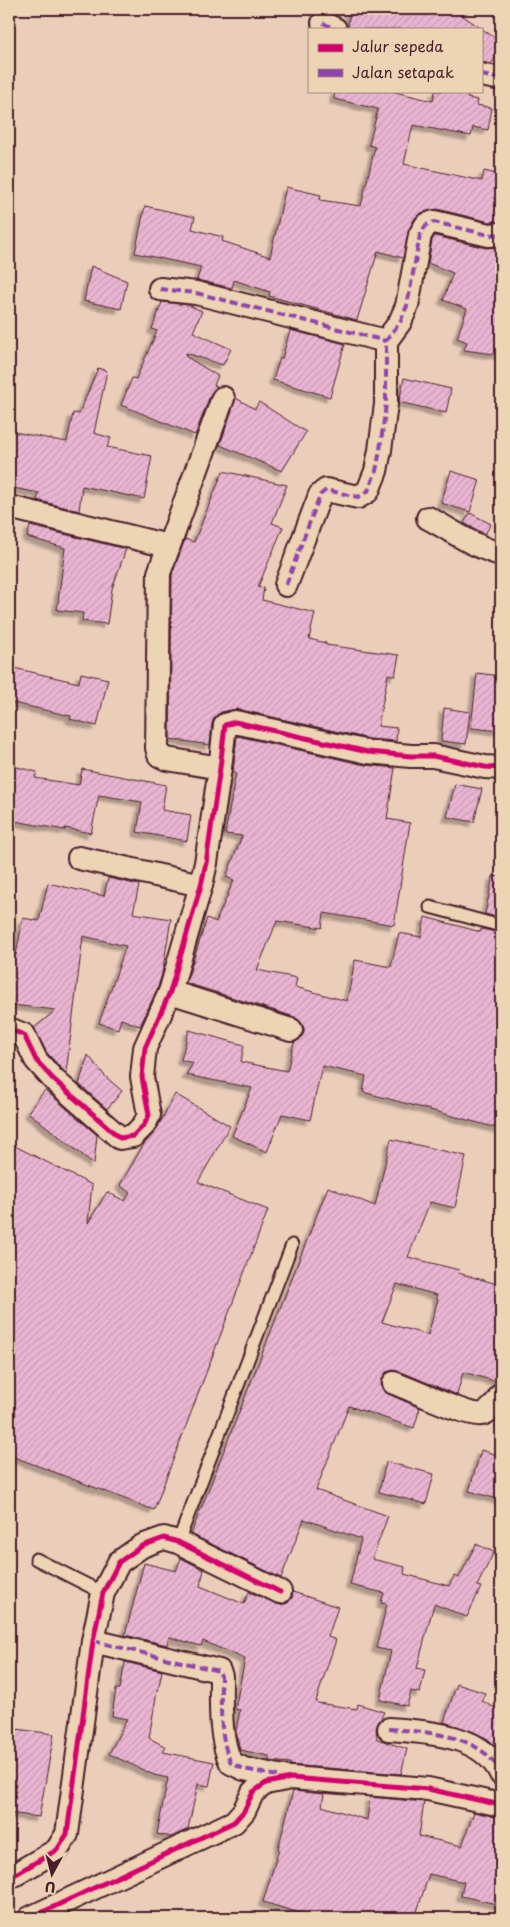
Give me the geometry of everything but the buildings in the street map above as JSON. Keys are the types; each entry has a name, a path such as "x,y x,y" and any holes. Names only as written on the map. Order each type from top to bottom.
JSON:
{"street":[{"path":"286,585 320,495 326,490 358,497 368,491 380,450 386,404 386,341 400,322 407,306 420,235 426,225 434,222 489,235 501,234"},
{"path":"160,289 196,293 386,341"},
{"path":"220,768 167,759 159,755 157,748 159,574 223,398"},
{"path":"9,507 168,546"},
{"path":"428,518 483,549 501,554"},
{"path":"9,1029 24,1035 36,1060 53,1079 120,1138 133,1136 144,1126 149,1115 142,1077 145,1048 170,992 201,885 206,863 225,725 235,722 368,752 433,756 485,767 501,768"},
{"path":"79,858 201,885"},
{"path":"170,992 291,1030"},
{"path":"394,1382 467,1413 482,1414 490,1410 501,1395"},
{"path":"9,1878 57,1850 67,1834 93,1641 102,1593 119,1562 142,1546 164,1538 178,1542 280,1592"},
{"path":"93,1641 216,1669 221,1676 226,1752 231,1764 244,1769 291,1778 428,1789 500,1804 501,1780"},
{"path":"389,1729 431,1733 468,1744 487,1753 496,1762 501,1774"},
{"path":"30,1918 234,1822 244,1811 253,1792 266,1783 291,1778"}],"lane":[{"path":"430,907 501,926"},
{"path":"178,1542 292,1245"},
{"path":"36,1559 102,1593"}],"marked path":[{"path":"323,23 333,28"},
{"path":"482,75 501,79"},
{"path":"286,585 320,495 326,490 358,497 368,491 376,471 386,404 386,341 400,322 407,306 420,235 426,225 434,222 489,235 501,234"},
{"path":"160,289 196,293 386,341"},
{"path":"93,1641 219,1671 221,1676 224,1743 231,1763 244,1769 282,1777"},
{"path":"389,1729 436,1734 468,1743 493,1761 501,1774"},
{"path":"499,1804 501,1780"}],"cycle path":[{"path":"9,1029 24,1035 36,1060 53,1079 120,1138 133,1136 144,1125 149,1115 142,1077 145,1048 170,992 201,885 206,863 225,725 235,722 368,752 433,756 485,767 501,768"},
{"path":"9,1878 57,1850 67,1834 93,1641 103,1593 119,1562 142,1546 164,1538 178,1542 280,1592"},
{"path":"30,1918 234,1822 244,1811 253,1792 266,1783 291,1778 428,1789 501,1805"}]}
